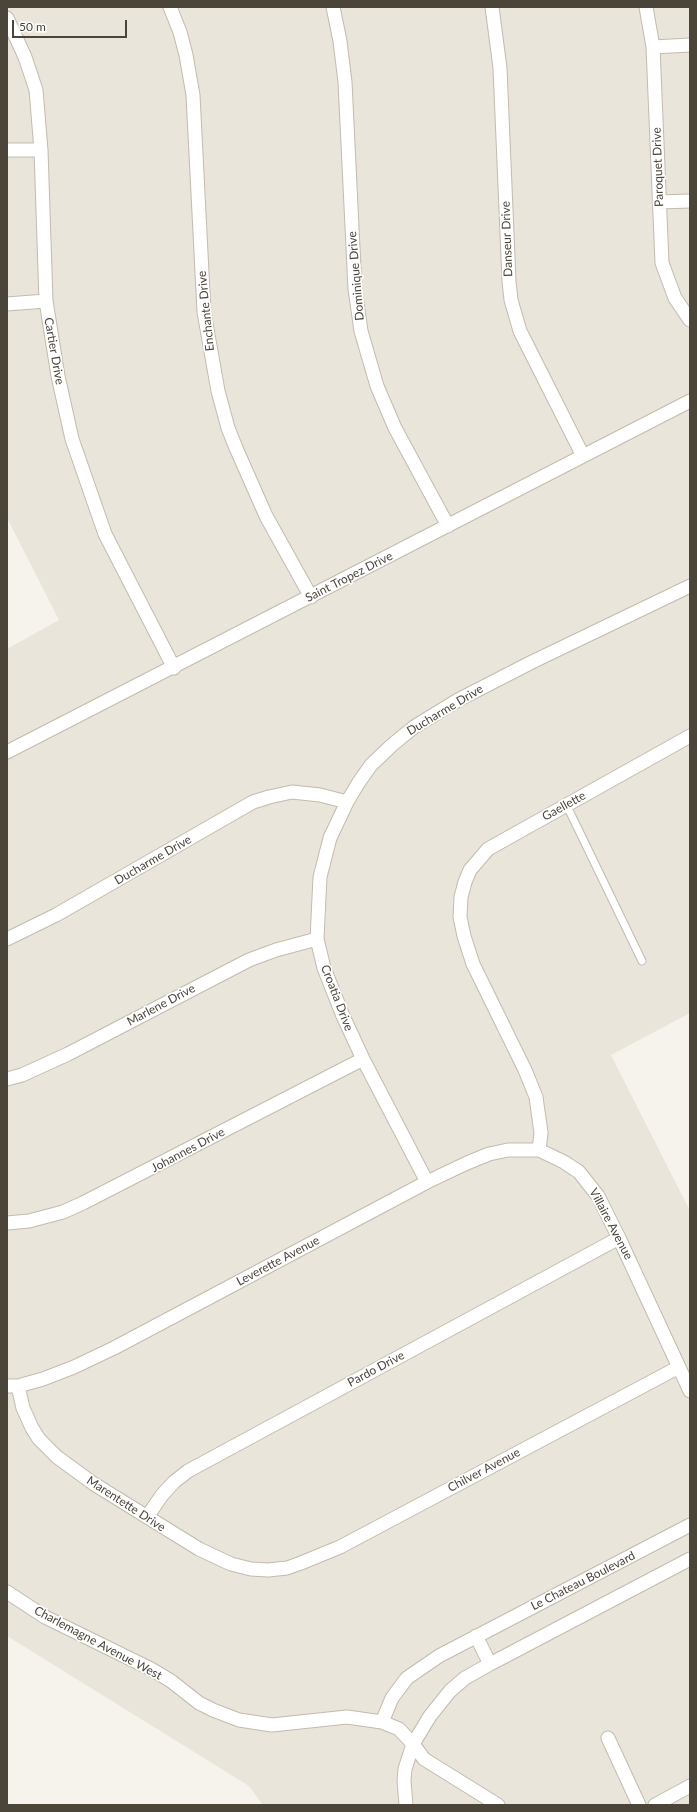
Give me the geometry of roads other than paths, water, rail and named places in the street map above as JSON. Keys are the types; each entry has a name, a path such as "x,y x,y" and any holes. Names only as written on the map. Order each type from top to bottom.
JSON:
{"street":[{"name":"Enchante Drive","path":"170,7 180,32 186,55 193,95 204,312 218,391 230,435 266,516 311,597"},
{"name":"Dominique Drive","path":"332,7 340,41 345,82 355,289 361,331 377,386 395,428 448,526"},
{"name":"Danseur Drive","path":"492,7 500,68 511,300 520,331 583,456"},
{"name":"Paroquet Drive","path":"646,7 653,47 662,263 675,298 690,320"},
{"name":"Cartier Drive","path":"7,18 25,57 36,90 41,150 46,301 58,376 72,439 105,534 174,668"},
{"path":"653,47 690,44"},
{"path":"7,150 41,150"},
{"path":"659,202 690,201"},
{"path":"7,304 46,301"},
{"name":"Saint Tropez Drive","path":"7,752 174,668 690,401"},
{"name":"Ducharme Drive","path":"7,939 56,915 253,802 292,792 320,795 347,802 371,765 392,745 433,715 532,662 690,586"},
{"name":"Gaellette","path":"539,1150 541,1134 536,1097 525,1070 473,964 462,930 460,917 461,897 470,870 488,849 690,736"},
{"name":"Croatia Drive","path":"347,802 330,838 322,864 317,939 324,968 343,1016 363,1059 427,1182"},
{"name":"Marlene Drive","path":"7,1079 22,1075 68,1054 249,960 276,950 317,939"},
{"name":"Johannes Drive","path":"7,1223 29,1221 63,1212 83,1204 363,1059"},
{"name":"Leverette Avenue","path":"13,1386 68,1370 114,1348 427,1182 489,1154 508,1150 539,1150"},
{"name":"Villaire Avenue","path":"539,1150 564,1162 579,1172 598,1196 690,1391"},
{"name":"Pardo Drive","path":"147,1518 174,1482 188,1471 619,1238"},
{"name":"Chilver Avenue","path":"287,1568 340,1547 679,1366"},
{"name":"Marentette Drive","path":"13,1386 32,1428 47,1449 94,1484 199,1549 231,1564 250,1569 268,1570 287,1568"},
{"name":"Le Chateau Boulevard","path":"382,1722 392,1698 407,1678 439,1656 690,1525"},
{"path":"406,1805 404,1769 413,1744 430,1716 450,1691 465,1678 690,1559"},
{"name":"Charlemagne Avenue West","path":"7,1592 45,1617 151,1669 171,1681 199,1703 239,1720 272,1725 347,1717 382,1722 399,1729 424,1759 498,1805"},
{"path":"476,1636 490,1664"},
{"path":"608,1738 639,1805"},
{"path":"655,1805 690,1786"}],"lane":[{"path":"566,804 642,961"}]}
